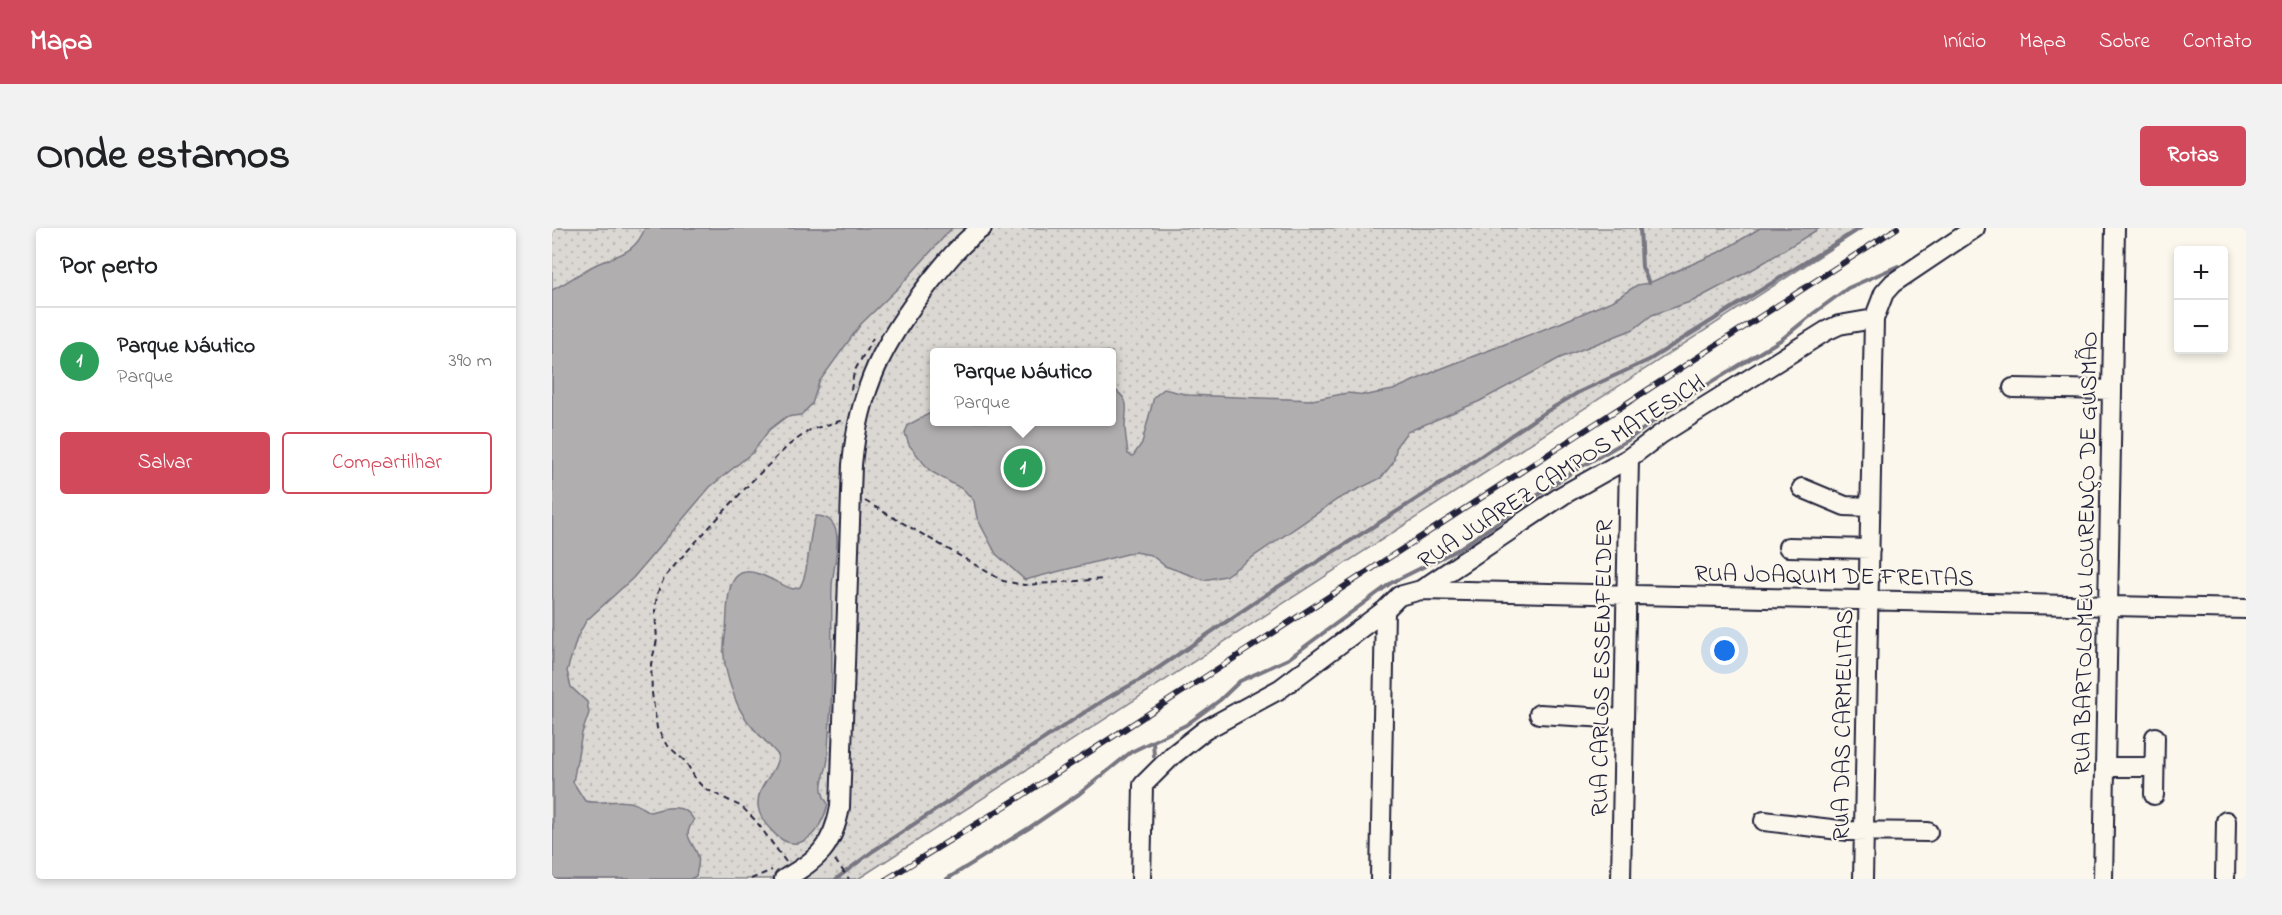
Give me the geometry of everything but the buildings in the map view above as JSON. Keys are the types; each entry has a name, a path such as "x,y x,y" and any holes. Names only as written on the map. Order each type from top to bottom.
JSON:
{"street":[{"path":"786,871 807,866 825,848 837,825 840,807 851,490 857,421 874,370 888,341 944,264 968,238 982,228"},
{"path":"1874,320 1884,293 1893,284 1975,228"},
{"name":"RUA BARTOLOMEU LOURENÇO DE GUSMÃO","path":"2103,879 2115,228"},
{"name":"RUA JUAREZ CAMPOS MATESICH","path":"1141,879 1143,784 1173,755 1205,730 1280,689 1385,610 1399,596 1421,590 1563,495 1629,458 1661,434 1827,331 1839,325 1874,320"},
{"name":"RUA DAS CARMELITAS","path":"1863,879 1874,320"},
{"path":"2013,388 2112,390"},
{"name":"RUA CARLOS ESSENFELDER","path":"1621,879 1629,458"},
{"path":"1802,488 1845,506 1870,507"},
{"path":"1788,547 1870,549"},
{"name":"RUA JOAQUIM DE FREITAS","path":"1421,590 2246,609"},
{"path":"1380,879 1385,610"},
{"path":"1539,714 1624,718"},
{"path":"2154,795 2155,737"},
{"path":"2105,767 2154,766"},
{"path":"1764,821 1848,831 1928,832"},
{"path":"2225,879 2226,821"}],"path":[{"path":"786,871 756,821 742,807 704,788 696,780 686,762 666,744 657,728 651,664 657,639 657,594 664,578 680,559 753,480 789,445 810,430 847,418 857,421"},
{"path":"851,490 874,508 1003,581 1024,585 1104,579"},
{"path":"842,868 849,878"}],"shaded area":[{"path":"552,228 1863,228 858,879 552,879"},
{"path":"645,228 952,228 899,287 861,324 819,382 812,404 801,415 786,417 769,430 753,452 710,487 633,578 586,621 577,638 567,671 571,687 587,702 589,713 582,733 573,782 585,801 627,802 650,812 669,808 686,811 694,820 688,835 699,858 696,876 690,879 553,879 552,290 593,266 630,249 641,237"},
{"path":"1760,228 1820,228 1755,268 1693,301 1652,315 1634,329 1560,358 1480,401 1407,432 1397,445 1393,463 1381,478 1338,499 1225,576 1204,580 1165,566 1151,555 1135,552 1025,580 996,554 977,518 974,501 964,490 930,471 909,445 905,433 908,425 930,413 930,426 1116,426 1116,391 1125,400 1128,454 1133,456 1142,443 1154,397 1164,389 1189,395 1312,400 1347,393 1367,395 1393,390 1440,369 1560,323 1614,300 1637,285 1649,283 1724,250"},
{"path":"816,516 831,521 837,537 832,586 832,691 828,756 822,785 828,804 825,815 814,833 799,843 790,843 771,830 760,813 758,799 760,792 777,762 778,755 749,723 740,709 727,673 724,646 728,596 734,580 739,574 751,572 793,589 800,587 806,570 811,533"}],"waterway":[{"path":"1640,228 1642,267 1649,283"},
{"path":"836,879 873,851 1102,701 1145,677 1273,590 1448,479 1539,416 1579,392 1649,360 1860,228"},
{"path":"947,879 1079,794 1131,752 1186,725 1220,700 1240,681 1288,659 1391,583 1457,550 1572,472 1628,440 1683,400 1782,339 1848,288 1898,266"},
{"path":"1153,742 1154,756"}],"railway":[{"path":"887,879 1020,797 1897,228"}],"place":[{"name":"Parque Náutico","path":"1023,468"}]}
